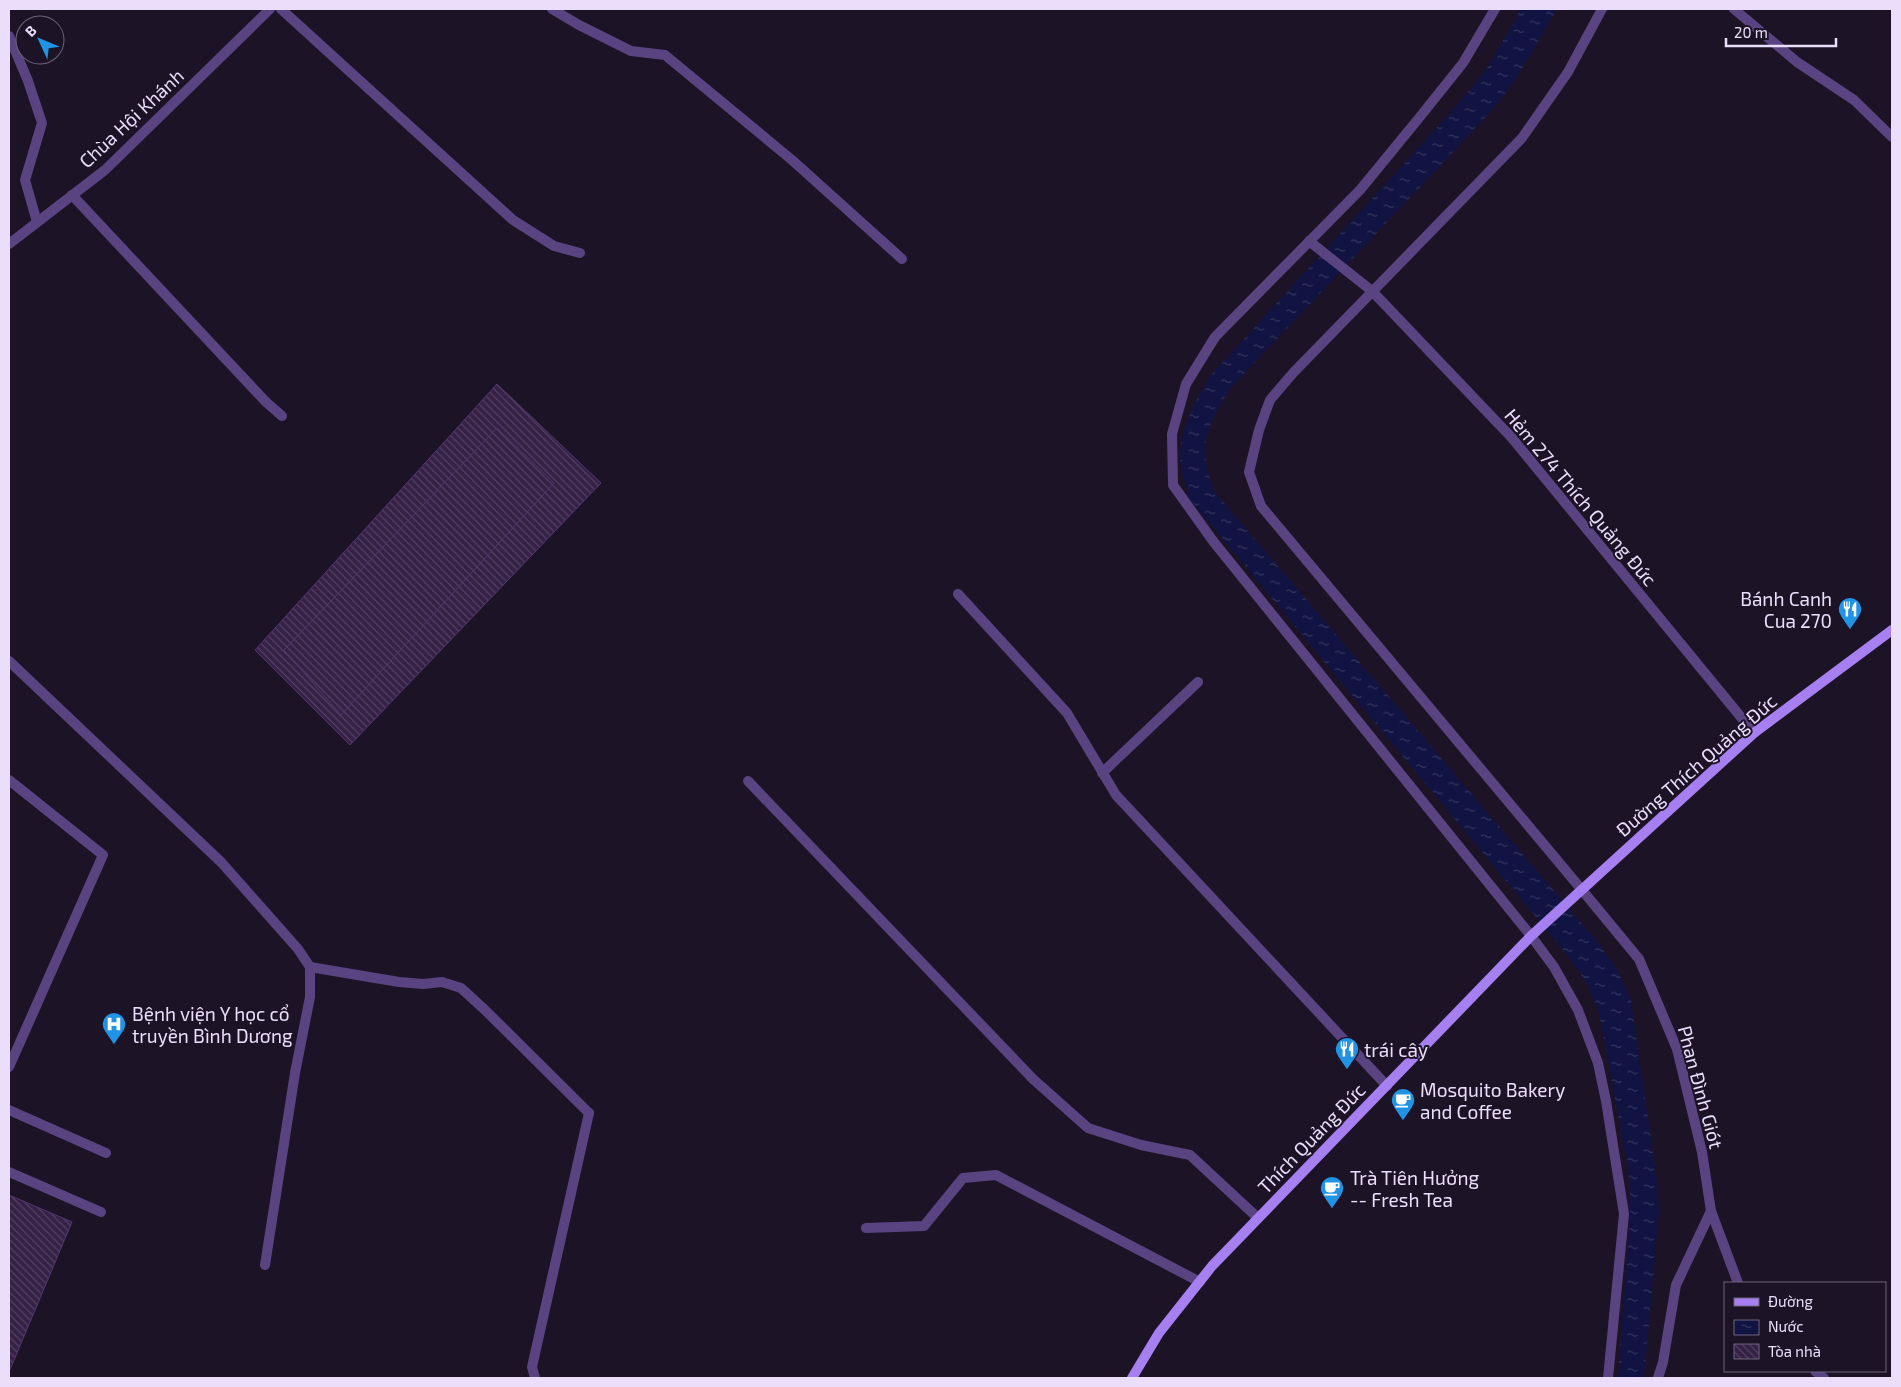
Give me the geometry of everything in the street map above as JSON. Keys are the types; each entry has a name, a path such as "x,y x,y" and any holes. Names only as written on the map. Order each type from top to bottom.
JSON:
{"street":[{"name":"Chùa Hội Khánh","path":"9,244 105,170 270,9"},
{"path":"281,9 513,220 554,246 580,254"},
{"path":"552,9 631,51 665,55 792,160 902,259"},
{"path":"1495,9 1463,62 1360,190 1215,337 1186,384 1172,434 1172,485 1212,541 1534,934 1578,1010 1598,1063 1624,1214 1608,1378"},
{"name":"Phan Đình Giót","path":"1602,9 1568,72 1522,138 1293,373 1270,400 1259,430 1249,472 1261,506 1579,893 1639,959 1677,1049 1702,1152 1711,1211 1738,1282"},
{"path":"1734,9 1798,62 1854,100 1891,133"},
{"path":"9,36 28,81 42,123 25,180 37,222"},
{"path":"72,196 266,402 282,416"},
{"name":"Hẻm 274 Thích Quảng Đức","path":"1309,241 1372,291 1512,438 1754,733"},
{"path":"958,594 1067,712 1116,795 1387,1086"},
{"name":"Đường Thích Quảng Đức","path":"1579,893 1754,733 1892,630"},
{"path":"9,661 221,862 298,949 310,967 310,997 295,1073 265,1265"},
{"path":"1102,773 1198,682"},
{"path":"9,780 103,855 9,1067"},
{"path":"748,781 1033,1079 1088,1128 1141,1145 1190,1155 1258,1218"},
{"name":"Thích Quảng Đức","path":"1132,1378 1159,1333 1200,1282 1258,1218 1355,1116 1387,1086 1534,934 1579,893"},
{"path":"310,967 399,982 423,984 442,982 461,988 589,1113 532,1367 535,1378"},
{"path":"9,1110 106,1153"},
{"path":"9,1172 101,1212"},
{"path":"866,1228 924,1226 963,1178 996,1174 1200,1282"},
{"path":"1658,1378 1663,1362 1676,1285 1711,1211"}],"water":[{"path":"1521,9 1557,9 1514,82 1488,115 1229,390 1209,428 1205,450 1206,462 1214,491 1596,940 1617,969 1631,1000 1658,1187 1659,1212 1644,1378 1618,1378 1630,1217 1630,1190 1627,1164 1599,1013 1586,982 1568,956 1189,498 1181,467 1180,454 1184,430 1193,408 1211,375 1460,102 1487,68"}],"building":[{"path":"497,384 601,483 350,745 255,650"},
{"path":"497,428 554,483 341,715 284,650"},
{"path":"9,1195 72,1222 9,1372"}],"place":[{"name":"Bánh Canh Cua 270","path":"1850,630"},
{"name":"Bệnh viện Y học cổ truyền Bình Dương","path":"114,1045"},
{"name":"trái cây","path":"1347,1070"},
{"name":"Mosquito Bakery and Coffee","path":"1403,1121"},
{"name":"Trà Tiên Hưởng -- Fresh Tea","path":"1332,1209"}]}
